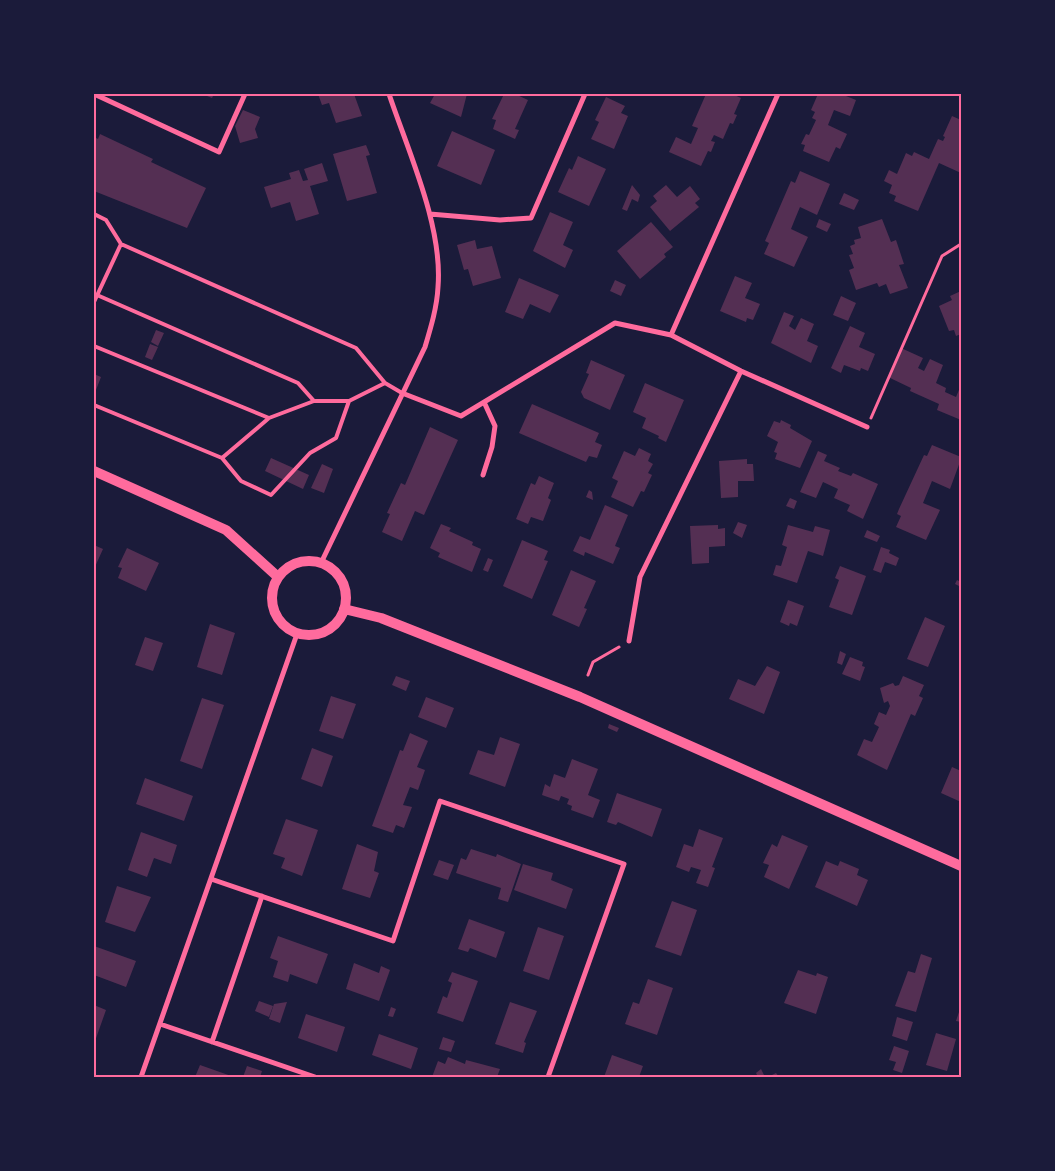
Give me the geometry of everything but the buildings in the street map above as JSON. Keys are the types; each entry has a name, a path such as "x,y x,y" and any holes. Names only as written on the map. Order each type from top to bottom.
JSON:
{"main road":[{"path":"94,471 226,530 278,576"},
{"path":"309,561 321,563 333,570 342,581 346,594 344,609 335,624 321,634 309,636 297,634 287,628 273,610 271,598 273,587 278,576 287,568 297,563 309,561"},
{"path":"344,609 381,618 580,697 961,866"}],"street":[{"path":"94,94 219,152 245,94"},
{"path":"321,563 425,347 434,316 439,286 438,252 430,214 389,94"},
{"path":"430,214 500,220 531,218 585,94"},
{"path":"671,335 778,94"},
{"path":"402,393 461,416 615,323 671,335 740,371 867,427"},
{"path":"629,641 640,576 740,371"},
{"path":"483,475 492,448 494,426 484,402"},
{"path":"141,1077 297,634"},
{"path":"211,879 393,941 440,801 624,864 548,1077"},
{"path":"212,1042 262,896"},
{"path":"160,1024 315,1077"}],"lane":[{"path":"94,214 106,220 121,244 356,348 385,383 402,393"},
{"path":"94,302 121,244"},
{"path":"97,295 298,383 314,401"},
{"path":"94,346 269,418"},
{"path":"222,458 269,418 314,401 349,401 385,383"},
{"path":"94,405 222,458 242,481 271,495 310,453 336,438 349,401"}],"path":[{"path":"867,427 942,256 961,244"},
{"path":"588,675 593,662 629,641"}]}
